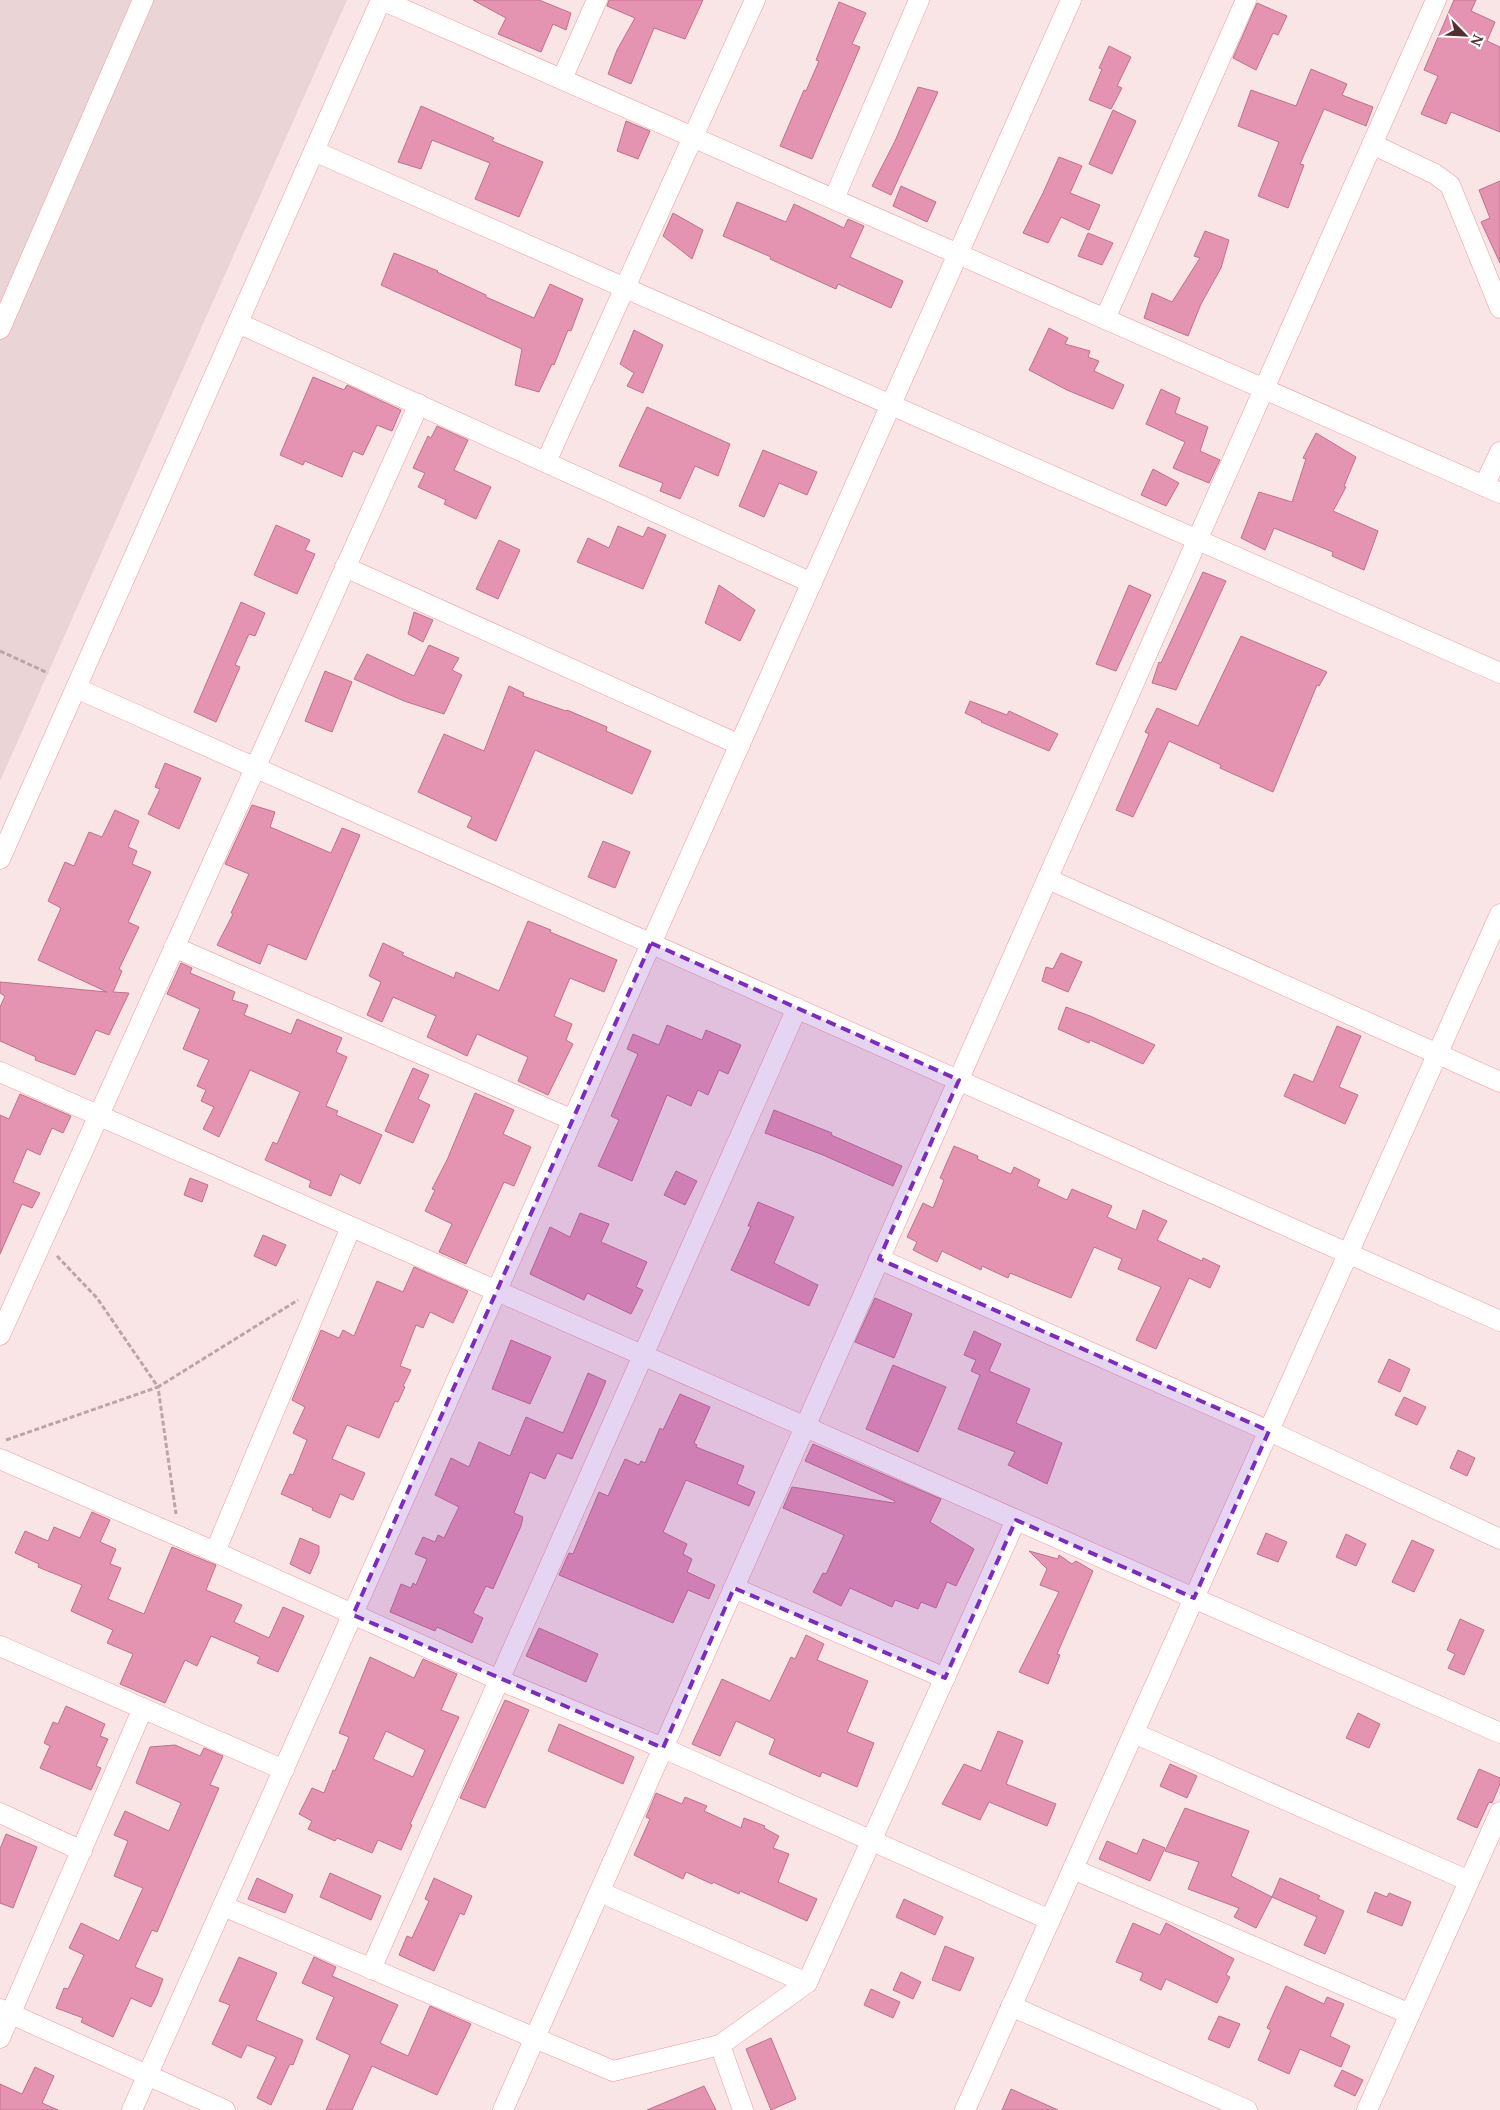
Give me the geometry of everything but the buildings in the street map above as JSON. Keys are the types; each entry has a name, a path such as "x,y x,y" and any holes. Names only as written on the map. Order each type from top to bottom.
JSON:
{"street":[{"path":"0,329 143,0"},
{"path":"0,859 382,0 1492,489 1500,452"},
{"path":"562,79 597,0"},
{"path":"546,462 755,0"},
{"path":"834,199 920,0"},
{"path":"132,2110 1071,0"},
{"path":"1105,318 1246,0"},
{"path":"503,2110 1436,0"},
{"path":"1372,144 1435,174 1450,185 1496,282 1500,308"},
{"path":"314,151 1500,674"},
{"path":"238,323 812,582"},
{"path":"0,1335 418,404"},
{"path":"345,567 740,745"},
{"path":"76,688 1500,1321"},
{"path":"1048,879 1500,1082"},
{"path":"965,2110 1500,914"},
{"path":"174,947 573,1120"},
{"path":"371,1969 797,1008"},
{"path":"0,1072 1500,1733"},
{"path":"215,1552 351,1227"},
{"path":"879,1259 1269,1431 1500,1539"},
{"path":"0,1459 215,1552 499,1680 663,1748 1050,1920"},
{"path":"223,1906 613,2071 720,2045 808,1983 1016,1520"},
{"path":"734,1588 945,1678"},
{"path":"0,1646 284,1770"},
{"path":"0,2038 5,2012 82,1851 143,1708"},
{"path":"1134,1733 1469,1881"},
{"path":"1367,2110 1500,1812"},
{"path":"0,1813 82,1851"},
{"path":"1073,1869 1410,2014"},
{"path":"600,1892 808,1983"},
{"path":"1011,2006 1246,2110"},
{"path":"5,2012 224,2110"},
{"path":"720,2045 743,2110"}],"path":[{"path":"0,651 48,673"},
{"path":"42,1241 97,1298 158,1387 179,1537"},
{"path":"0,1442 158,1387 329,1282"}],"highlighted area":[{"path":"651,943 959,1080 879,1259 1269,1431 1194,1598 1016,1520 945,1678 734,1588 663,1748 353,1615"}],"shaded area":[{"path":"0,0 347,0 0,781"}]}
